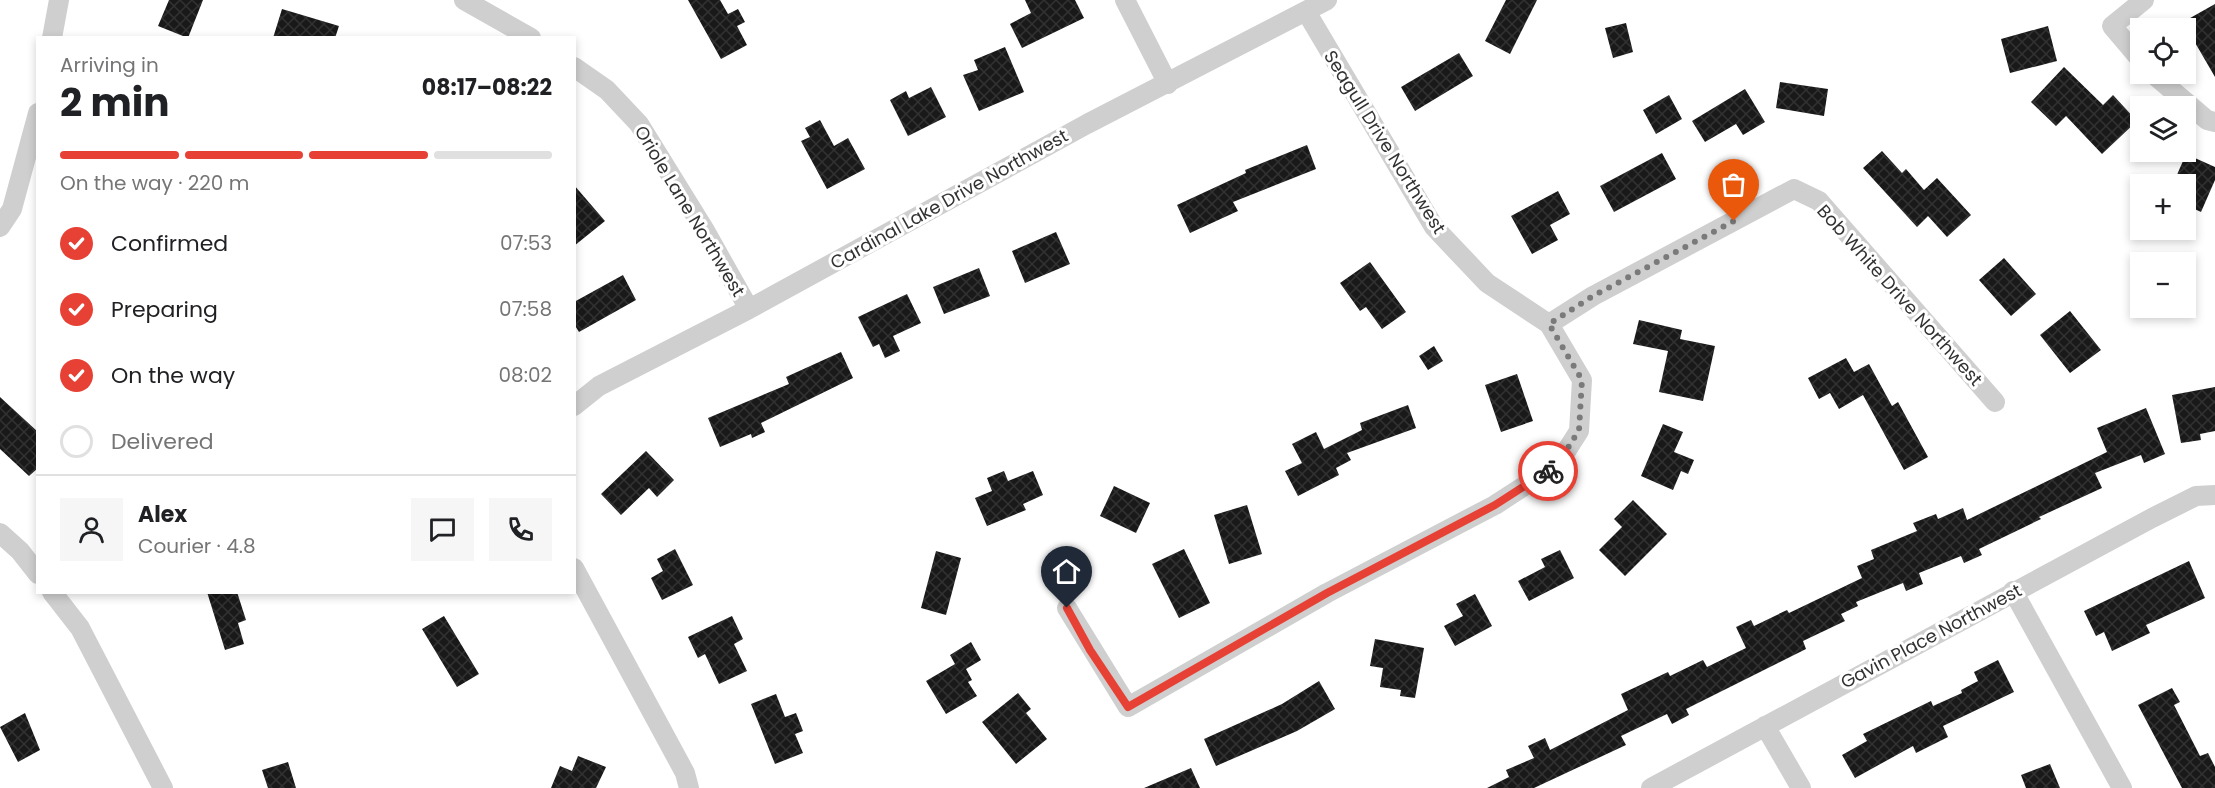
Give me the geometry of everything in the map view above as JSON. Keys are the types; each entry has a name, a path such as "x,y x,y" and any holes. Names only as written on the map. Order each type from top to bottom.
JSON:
{"street":[{"path":"52,36 59,0"},
{"path":"464,0 527,36"},
{"path":"1125,0 1168,84"},
{"name":"Cardinal Lake Drive Northwest","path":"576,404 599,386 749,309 1087,124 1307,13 1327,0"},
{"path":"2130,48 2112,27 2144,0"},
{"name":"Seagull Drive Northwest","path":"1067,608 1090,650 1128,707 1327,593 1495,505 1558,464 1579,430 1582,380 1549,324 1487,283 1434,227 1307,13"},
{"name":"Oriole Lane Northwest","path":"576,68 607,90 639,124 704,229 749,309"},
{"path":"2165,84 2207,120 2215,122"},
{"path":"0,227 12,209 36,119"},
{"name":"Bob White Drive Northwest","path":"1549,324 1593,296 1794,189 1819,201 1995,402"},
{"name":"Gavin Place Northwest","path":"1651,788 2013,591 2196,496 2215,495"},
{"path":"0,534 20,551 36,571"},
{"path":"576,572 685,773 689,788"},
{"path":"2013,591 2122,788"},
{"path":"53,594 85,638 163,788"},
{"path":"1765,726 1801,788"}],"building":[{"path":"169,0 203,0 189,36 158,26"},
{"path":"688,0 720,0 728,14 738,9 745,22 737,26 747,45 721,59"},
{"path":"1025,0 1075,0 1084,18 1022,48 1010,24 1031,13"},
{"path":"1506,0 1537,0 1510,54 1485,41"},
{"path":"2215,4 2215,77 2196,44 2196,18 2190,18"},
{"path":"282,9 339,26 336,36 274,36"},
{"path":"1626,23 1633,52 1613,58 1605,28"},
{"path":"2048,26 2057,61 2010,73 2001,39"},
{"path":"1005,47 1024,92 979,111 963,75 978,70 974,60"},
{"path":"1459,53 1473,76 1415,111 1401,87"},
{"path":"2064,67 2103,105 2113,95 2130,113 2130,128 2102,154 2066,116 2056,126 2031,102"},
{"path":"1780,82 1828,89 1824,116 1776,108"},
{"path":"931,87 946,117 908,136 890,100 906,91 909,98"},
{"path":"1745,89 1765,122 1743,135 1736,124 1705,142 1692,121"},
{"path":"1669,95 1682,119 1656,134 1643,110"},
{"path":"820,120 834,146 848,138 865,169 827,189 801,141 810,137 805,128"},
{"path":"1307,145 1316,169 1233,202 1238,211 1190,233 1177,205 1246,173 1245,170"},
{"path":"1882,151 1902,173 1906,169 1924,190 1937,178 1971,215 1947,237 1928,216 1917,227 1863,168"},
{"path":"1662,153 1676,179 1614,212 1600,186"},
{"path":"2196,158 2215,167 2215,180 2201,212 2196,210 2196,174 2177,174 2183,162 2196,162"},
{"path":"576,187 605,221 576,244"},
{"path":"1558,191 1570,214 1550,225 1558,240 1532,254 1511,216"},
{"path":"1056,232 1070,264 1025,283 1012,251"},
{"path":"2004,258 2036,294 2011,316 1979,280"},
{"path":"1370,262 1406,312 1382,329 1366,307 1360,311 1340,283"},
{"path":"979,268 990,296 944,314 933,287"},
{"path":"623,275 636,300 579,332 576,327 576,301"},
{"path":"907,294 921,323 893,336 900,351 885,358 879,344 873,347 858,317"},
{"path":"2070,311 2101,350 2070,373 2040,335"},
{"path":"1639,320 1682,330 1680,339 1715,346 1703,401 1659,392 1668,351 1633,344"},
{"path":"1434,346 1443,361 1428,370 1419,356"},
{"path":"841,352 853,378 761,423 765,432 752,438 751,434 720,447 708,418 789,384 786,377"},
{"path":"1846,358 1854,372 1869,364 1892,406 1898,402 1928,457 1904,470 1863,395 1839,409 1830,393 1819,399 1808,378"},
{"path":"1517,374 1533,421 1501,432 1485,385"},
{"path":"2215,387 2215,431 2200,434 2201,440 2181,443 2172,395"},
{"path":"0,397 36,430 36,470 29,476 0,449"},
{"path":"1408,405 1416,428 1347,453 1351,460 1336,468 1339,475 1298,496 1285,471 1302,463 1292,444 1316,432 1324,449 1362,430 1360,423"},
{"path":"2146,408 2165,454 2144,463 2141,455 2095,473 2102,488 2039,517 2041,519 1979,549 1982,555 1964,563 1961,556 1919,573 1923,584 1906,591 1903,583 1856,602 1858,606 1841,614 1845,621 1803,641 1806,649 1686,709 1689,715 1672,724 1667,714 1621,736 1626,745 1534,788 1487,788 1509,777 1506,770 1534,758 1528,746 1545,738 1550,750 1628,710 1621,694 1668,672 1670,676 1703,660 1707,667 1746,648 1736,627 1751,620 1754,626 1787,610 1789,613 1862,578 1857,566 1874,559 1871,550 1917,531 1913,523 1936,514 1938,519 1963,508 1967,520 2107,452 2097,428"},
{"path":"1663,424 1683,432 1674,452 1694,460 1688,474 1681,471 1673,490 1641,476"},
{"path":"646,451 674,480 657,497 649,488 621,515 601,494"},
{"path":"1004,471 1008,481 1033,471 1043,495 1023,504 1026,510 987,526 975,498 992,491 987,478"},
{"path":"1114,486 1150,503 1136,533 1100,516"},
{"path":"1633,500 1667,534 1625,576 1599,550 1622,527 1614,519"},
{"path":"1247,505 1262,554 1229,564 1214,515"},
{"path":"675,549 693,585 662,600 651,578 663,571 657,559"},
{"path":"1184,549 1210,603 1179,618 1152,564"},
{"path":"1560,550 1574,578 1529,601 1518,581 1545,567 1541,559"},
{"path":"936,551 961,558 946,615 921,608"},
{"path":"2189,561 2205,598 2146,625 2150,633 2112,651 2104,632 2096,636 2084,611"},
{"path":"208,594 238,594 246,620 238,623 244,644 225,650"},
{"path":"1475,594 1492,626 1455,646 1444,626 1463,616 1456,604"},
{"path":"444,616 479,674 457,687 422,629"},
{"path":"732,616 743,639 734,644 747,671 719,684 705,654 698,658 688,637"},
{"path":"1375,639 1424,648 1415,698 1400,696 1401,690 1380,687 1383,668 1370,666"},
{"path":"971,642 981,660 966,669 972,680 968,682 977,696 946,714 926,681 955,664 950,655"},
{"path":"1998,660 2014,692 1943,726 1948,737 1916,753 1913,746 1855,778 1842,755 1867,741 1863,734 1931,701 1933,706 1962,693 1961,690 1978,681 1974,672"},
{"path":"1319,681 1335,709 1297,731 1216,766 1204,739 1282,704"},
{"path":"2172,688 2180,702 2174,705 2200,756 2208,753 2215,767 2215,788 2182,788 2138,705"},
{"path":"1018,693 1031,709 1026,713 1047,739 1016,764 982,722"},
{"path":"776,694 785,717 796,713 803,731 795,734 803,753 775,764 751,704"},
{"path":"25,713 40,750 18,762 0,727"},
{"path":"578,756 606,767 596,788 551,788 560,766 572,771"},
{"path":"288,762 296,788 268,788 262,770"},
{"path":"2050,764 2060,788 2026,788 2021,775"},
{"path":"1191,768 1200,788 1144,788"}],"way so far":[{"path":"1548,471 1558,464 1579,430 1582,380 1549,324 1593,296 1734,221"}],"route":[{"path":"1067,608 1090,650 1128,707 1327,593 1495,505 1548,471"}]}
